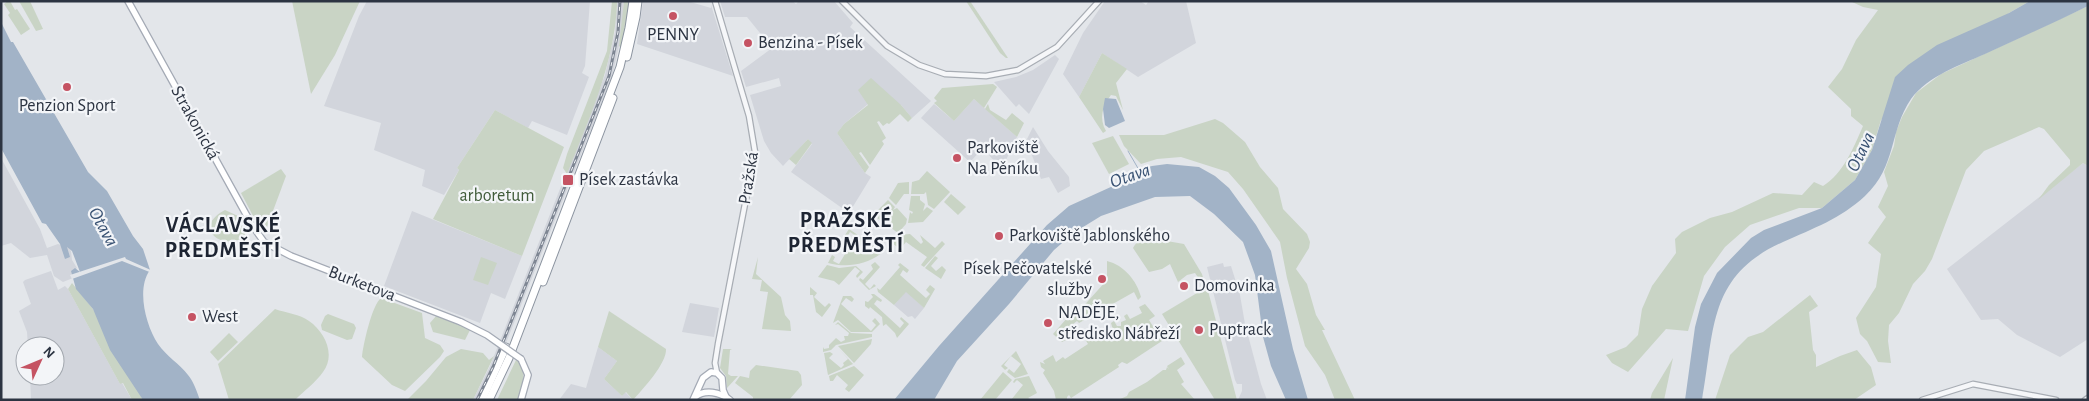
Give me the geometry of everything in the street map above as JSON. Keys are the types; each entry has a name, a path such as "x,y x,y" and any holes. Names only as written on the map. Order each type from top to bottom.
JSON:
{"highway":[{"path":"489,400 509,358 620,67 633,1"},
{"path":"494,400 520,340 609,107 631,42 638,1"},
{"path":"482,400 506,347"}],"main road":[{"name":"Strakonická","path":"128,1 252,225 264,242"},
{"name":"Burketova","path":"264,242 291,256 462,322 506,347 521,359 528,375 521,400"},
{"path":"693,399 708,373 717,373 722,378 722,387 728,398"},
{"path":"702,381 704,388 728,398"},
{"path":"693,399 701,393 712,392 722,387"}],"street":[{"name":"Pražská","path":"715,1 749,116 755,152 716,358 717,373"},
{"path":"842,1 887,46 919,65 946,74 986,76 1018,70 1056,47 1099,1"},
{"name":"Pražská","path":"708,373 716,358"},
{"path":"1922,400 1973,384 2056,400"}],"shaded area":[{"path":"367,1 590,1 585,66 582,73 589,77 567,135 532,121 528,128 495,110 457,168 459,170 444,195 422,186 425,170 374,150 381,123 324,106 359,16"},
{"path":"617,1 624,1 623,19 612,77 496,368 480,400 473,400 490,366 605,75 615,32"},
{"path":"643,1 687,1 711,8 711,5 733,76 637,44"},
{"path":"720,1 792,1 796,4 799,1 834,1 853,23 850,27 931,101 912,118 901,105 868,104 844,124 837,133 865,173 871,177 849,213 791,172 812,144 808,139 783,166 771,153 764,141 750,95 781,86 779,78 746,87 741,71 772,48 747,17 725,17"},
{"path":"1105,1 1140,1 1146,5 1149,1 1186,1 1196,43 1138,77 1102,53 1079,97 1063,74 1083,33"},
{"path":"1055,55 1059,59 1029,114 1019,104 1016,107 994,82 1016,77 1033,70"},
{"path":"974,99 1017,137 1003,166 995,162 983,148 970,162 921,118 934,104 954,121"},
{"path":"1033,127 1048,151 1069,177 1070,186 1058,193 1049,177 1041,179 1030,150 1022,149"},
{"path":"1,158 40,229 47,248 58,244 68,247 71,251 72,260 77,268 72,273 73,278 63,282 54,276 47,255 30,258 11,243 1,246"},
{"path":"2083,163 2088,166 2088,339 2060,357 2017,335 1998,319 1981,320 1947,269"},
{"path":"412,211 522,256 505,299 491,293 480,323 384,286"},
{"path":"1223,263 1224,267 1231,266 1240,295 1245,324 1261,384 1267,400 1238,400 1242,391 1242,384 1237,384 1235,380 1207,267"},
{"path":"51,271 58,290 65,286 68,289 120,384 122,383 132,400 31,400 30,386 65,386 65,336 27,336 19,311 31,304 23,282"},
{"path":"906,291 924,308 915,319 912,316 908,317 894,305"},
{"path":"690,303 719,308 714,337 682,332"},
{"path":"598,347 617,361 604,379 622,396 625,392 633,400 559,400 571,384 586,388"}],"green space":[{"path":"10,1 15,10 17,9 30,29 21,35 8,15 10,13 4,4"},
{"path":"19,1 30,1 43,29 36,31"},
{"path":"292,1 360,1 335,55 311,94"},
{"path":"612,1 617,1 617,5 615,27 606,70 592,112 567,174 563,168 567,154 607,51"},
{"path":"624,1 630,1 622,49 619,46"},
{"path":"966,1 970,1 1008,58 1000,53"},
{"path":"1850,1 2030,1 2009,13 1881,120 1872,150 1855,180 1822,208 1799,208 1750,225 1725,247 1704,276 1688,331 1666,329 1628,372 1612,363 1606,355 1626,347 1638,335 1642,309 1652,286 1676,253 1675,239 1682,232 1710,218 1732,212 1773,193 1802,195 1814,182 1823,186 1842,167 1852,151 1863,126 1851,116 1851,109 1828,87 1842,69 1856,40 1878,10 1863,7"},
{"path":"2088,6 2088,166 2083,163 2038,200 2049,185 2070,165 2070,160 2044,129 2039,127 1984,151 1966,170 1932,259 1925,271 1913,284 1899,313 1889,325 1888,341 1891,363 1878,362 1867,341 1860,334 1856,318 1876,287 1881,254 1868,243 1886,217 1878,207 1888,186 1884,172 1902,117 1916,93 1941,74"},
{"path":"1102,53 1127,69 1116,83 1123,110 1116,96 1111,95 1105,104 1102,117 1106,131 1103,133 1079,97"},
{"path":"871,78 901,105 912,118 908,122 900,114 889,124 887,123 883,126 879,121 877,122 886,138 882,141 884,144 870,165 861,152 859,153 869,167 865,173 837,133 844,124 868,105 858,90"},
{"path":"993,84 997,87 984,108 974,99 954,121 934,103 937,101 934,98 942,88"},
{"path":"988,104 990,110 1006,120 1012,113 1024,123 1017,137 985,109"},
{"name":"arboretum","path":"495,110 564,147 522,256 433,219 459,170 457,168"},
{"path":"1215,119 1223,123 1245,142 1260,167 1278,188 1283,209 1307,234 1310,242 1309,248 1296,269 1307,284 1316,315 1325,330 1322,330 1355,400 1335,400 1325,375 1305,346 1287,278 1280,242 1243,189 1228,172 1181,157 1157,159 1141,164 1124,146 1119,135 1164,135"},
{"path":"1113,136 1129,164 1109,174 1092,143"},
{"path":"808,139 812,143 796,165 789,159"},
{"path":"281,169 286,176 264,231 260,229 241,193"},
{"path":"927,171 950,192 934,209 928,205 926,192 924,194 911,194 912,182 919,180"},
{"path":"909,182 909,194 904,194 896,205 889,198 898,183"},
{"path":"951,194 966,207 958,215 944,202"},
{"path":"911,196 920,196 920,200 925,204 923,211 927,207 933,211 923,222 908,223 910,212 912,214 913,212 909,210"},
{"path":"888,200 895,207 893,210 897,208 907,219 906,224 898,233 873,215"},
{"path":"225,210 238,216 245,234 243,238 225,241 213,235 210,229 211,223 216,216"},
{"path":"849,229 883,252 864,263 842,265 828,263 832,255 835,257 833,261 839,264 856,236 850,232 847,237 845,235"},
{"path":"910,234 921,244 923,242 920,235 935,248 942,241 945,244 924,267 921,265 927,257 906,242 901,248 904,252 892,243 899,235"},
{"path":"1161,240 1184,244 1202,274 1204,281 1202,283 1195,273 1187,275 1178,282 1170,264 1162,269 1149,272 1133,248 1135,244 1141,241"},
{"path":"935,256 938,258 931,266 936,271 942,266 946,270 941,279 925,268"},
{"path":"481,257 497,263 488,285 473,280"},
{"path":"758,257 756,274 781,297 785,315 790,321 791,331 762,329 768,292 760,291 762,280 752,279"},
{"path":"1107,261 1119,266 1129,274 1141,297 1138,300 1134,292 1079,323 1077,321 1065,330 1068,339 1062,342 1053,334 1068,317 1079,311 1107,280"},
{"path":"875,262 880,267 865,284 870,289 874,284 876,286 869,290 859,280 860,278 863,280 873,269 871,265"},
{"path":"900,263 909,270 907,273 903,270 900,275 926,298 930,294 926,290 930,285 935,289 924,308 906,292 894,305 878,292 877,288 880,290 900,267 898,265"},
{"path":"827,265 839,268 856,266 863,272 857,278 856,276 860,271 855,267 839,285 834,281 818,277"},
{"path":"72,283 93,309 143,400 132,400 123,383 120,384 68,289"},
{"path":"810,287 817,293 814,297 825,307 829,303 831,305 822,317 816,312 813,295 810,295"},
{"path":"1207,287 1237,400 1215,400 1162,314"},
{"path":"871,294 882,300 881,302 877,300 874,304 900,328 904,323 900,319 901,317 909,324 897,338 895,333 886,324 883,326 882,317 870,307 869,309 865,306 865,301 868,302 873,297"},
{"path":"1810,295 1818,306 1809,312 1813,350 1816,355 1816,367 1857,350 1871,367 1876,385 1854,400 1715,400 1730,355 1748,337 1763,332"},
{"path":"843,296 851,296 854,299 852,302 846,298 841,304 871,331 876,325 872,321 875,318 880,324 872,332 851,332 838,320 833,323"},
{"path":"381,298 422,313 425,338 440,345 444,351 405,391 392,385 362,357 371,317 374,308"},
{"path":"1145,304 1155,316 1149,320 1156,331 1162,328 1169,338 1163,341 1161,338 1162,341 1127,364 1122,362 1118,365 1119,367 1071,398 1069,395 1067,400 1056,400 1054,391 1043,373 1045,370 1041,367 1040,362 1045,364 1043,361 1053,355 1056,362 1063,357 1065,359 1088,344 1083,338 1093,333 1096,338 1113,330 1111,323 1114,321 1117,326 1121,326 1121,322 1126,320 1124,316 1127,314 1130,319 1142,313 1139,307"},
{"path":"275,309 301,317 309,321 320,331 329,351 327,365 317,379 295,400 229,400 218,364"},
{"path":"609,311 666,349 659,368 633,400 626,392 622,396 604,379 617,361 598,347"},
{"path":"328,314 354,324 356,328 352,339 347,340 322,330 321,325"},
{"path":"437,315 470,330 465,340 433,332 430,323"},
{"path":"838,322 851,333 872,334 872,337 836,345 831,350 823,352 823,347 824,349 829,348 829,345 836,338 841,342 845,340 844,336 848,336 849,333 838,324 835,325"},
{"path":"229,333 238,342 218,361 210,352"},
{"path":"872,339 871,344 854,363 838,346"},
{"path":"838,348 853,364 828,375 824,353 830,352 833,354 829,358 841,368 848,359"},
{"path":"461,349 483,353 489,360 494,356 473,400 407,400 446,357"},
{"path":"723,349 732,349 730,350 728,374 738,376 727,388 726,376 720,368"},
{"path":"1016,351 1028,374 1015,378 1007,372 1009,369 1014,373 1021,364 1011,356"},
{"path":"1011,356 1004,365 1008,368 1005,370 1001,366"},
{"path":"1181,357 1185,364 1177,370 1184,382 1181,384 1195,400 1118,400 1127,396 1129,392 1163,370 1166,370 1167,367 1169,369 1167,366"},
{"path":"1673,358 1664,400 1650,400 1652,393"},
{"path":"516,360 520,364 523,373 523,384 519,400 497,400"},
{"path":"756,365 798,371 801,375 802,385 789,400 753,400 753,397 735,383 740,376 749,378 750,371"},
{"path":"854,366 864,375 849,392 845,389 848,385 837,375 833,381 830,381 829,376"},
{"path":"1003,372 1012,380 995,400 980,400"},
{"path":"1029,376 1037,393 1028,398 1032,400 1011,400 1023,385 1017,380 1014,383 1015,379"}],"water":[{"path":"2030,1 2088,1 2088,6 1945,72 1918,91 1904,111 1883,173 1865,196 1836,217 1758,256 1740,271 1727,288 1713,328 1702,400 1685,400 1695,327 1701,304 1717,273 1751,238 1764,230 1822,208 1855,180 1872,150 1895,77 1908,65 1937,45 2009,13"},
{"name":"Otava","path":"1,22 88,172 107,191 133,236 143,249 150,270 146,278 143,297 150,328 161,348 190,378 200,400 143,400 110,350 93,309 76,289 71,271 75,268 80,272 72,251 67,247 70,257 65,259 60,244 46,224 42,223 1,148"},
{"path":"1105,98 1116,99 1125,121 1109,128 1105,125 1103,109"},
{"name":"Otava","path":"1167,164 1199,167 1215,176 1229,188 1256,225 1271,251 1293,349 1308,400 1286,400 1271,366 1263,337 1255,275 1243,242 1214,214 1190,196 1155,197 1101,216 1075,232 1054,250 1009,304 957,361 934,400 894,400 939,346 1047,225 1069,206 1124,181 1130,172"}],"pier":[{"path":"125,257 153,271 152,273 122,261 72,279 70,275"}],"waterway":[{"name":"Otava","path":"1128,151 1139,170"}],"railway":[{"path":"477,400 493,367 609,76 618,32 620,1"}],"place":[{"name":"PENNY","path":"673,16"},
{"name":"Benzina - Písek","path":"748,43"},
{"name":"Penzion Sport","path":"67,87"},
{"name":"Parkoviště Na Pěníku","path":"957,158"},
{"name":"Písek zastávka","path":"568,180"},
{"name":"Parkoviště Jablonského","path":"999,236"},
{"name":"Písek Pečovatelské služby","path":"1102,279"},
{"name":"Domovinka","path":"1184,286"},
{"name":"West","path":"192,317"},
{"name":"NADĚJE, středisko Nábřeží","path":"1048,323"},
{"name":"Puptrack","path":"1199,330"}],"district":[{"name":"PRAŽSKÉ PŘEDMĚSTÍ","path":"846,232"},
{"name":"VÁCLAVSKÉ PŘEDMĚSTÍ","path":"223,238"}]}
